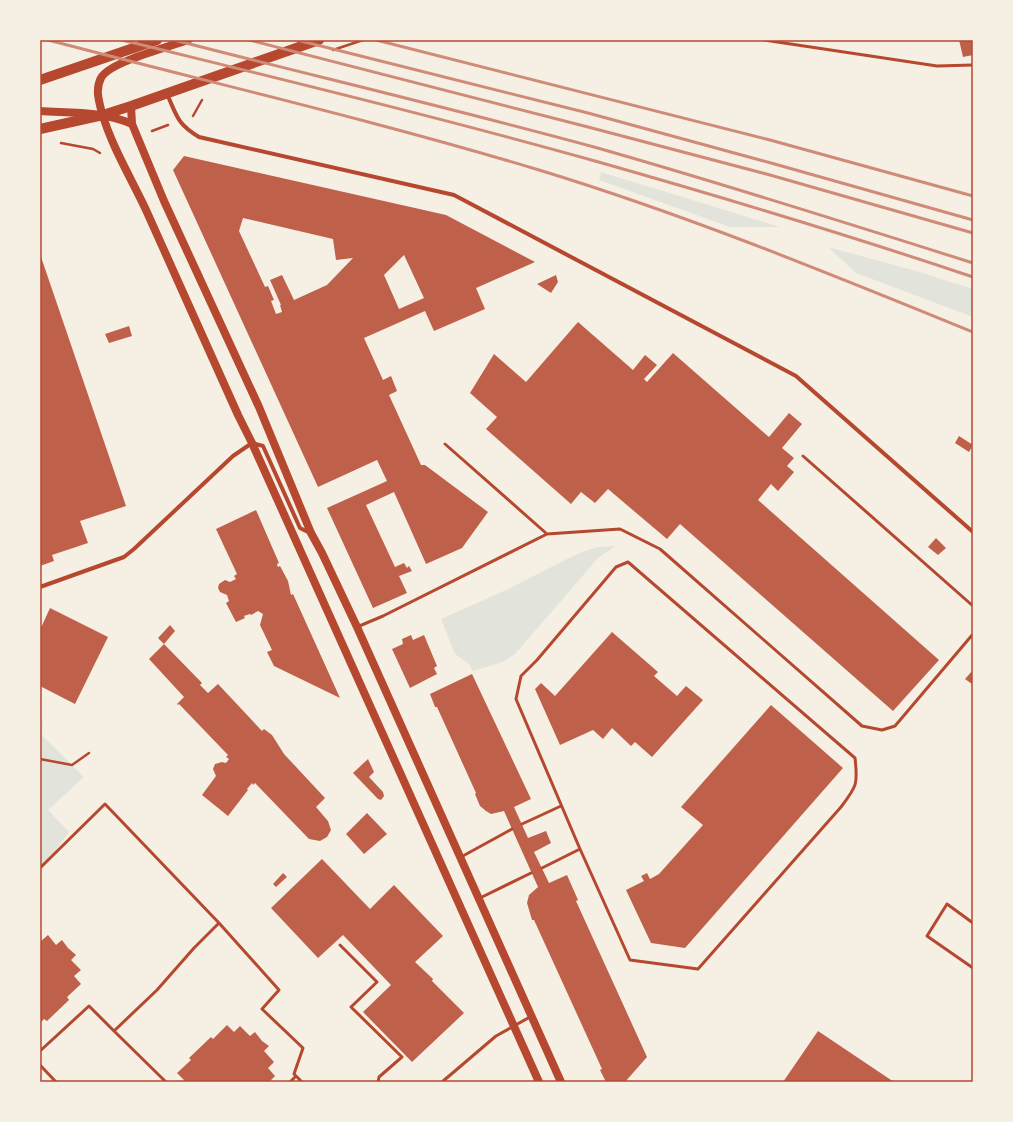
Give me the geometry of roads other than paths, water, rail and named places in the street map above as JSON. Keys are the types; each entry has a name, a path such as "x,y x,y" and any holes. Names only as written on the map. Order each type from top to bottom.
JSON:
{"main road":[{"path":"40,80 157,40"},
{"path":"188,40 120,64 104,73 98,87 98,99 103,115 114,143 252,443 539,1082"},
{"path":"40,129 103,115 319,40"},
{"path":"131,106 132,124 164,201 259,406 311,533 357,627 480,898 561,1082"},
{"path":"40,111 103,115 119,118 132,124"}],"street":[{"path":"167,94 179,122 186,129 199,137 454,196 796,376 973,532"},
{"path":"40,587 124,557 233,456 252,443 263,446 300,528 311,533"}],"lane":[{"path":"764,40 937,66 973,65"},
{"path":"445,444 547,534"},
{"path":"803,456 973,606"},
{"path":"357,627 383,616 547,534 620,529 660,550 862,726 882,730 895,726 973,634"},
{"path":"628,562 855,758 857,778 853,791 841,807 698,969 630,960 580,849 560,806 516,698 521,676 537,660 616,567 628,562"},
{"path":"40,868 105,804 219,923 279,990 262,1009 303,1048 294,1074 302,1082"},
{"path":"522,824 560,806"},
{"path":"461,857 512,829"},
{"path":"542,868 580,849"},
{"path":"480,898 531,873"},
{"path":"973,923 947,904 927,936 973,968"},
{"path":"114,1031 157,990 194,948 219,923"},
{"path":"340,945 377,982 351,1007 402,1057 379,1077 378,1082"},
{"path":"40,1051 89,1006 166,1082"},
{"path":"442,1082 496,1036 531,1016"},
{"path":"40,1065 56,1082"},
{"path":"290,1082 296,1076"}],"railway":[{"path":"48,40 417,135 539,170 649,206 758,246 973,332"},
{"path":"122,40 418,114 595,161 785,217 973,277"},
{"path":"174,40 594,147 737,189 973,263"},
{"path":"249,40 770,175 973,233"},
{"path":"297,40 588,113 973,220"},
{"path":"376,40 770,140 973,196"}]}
